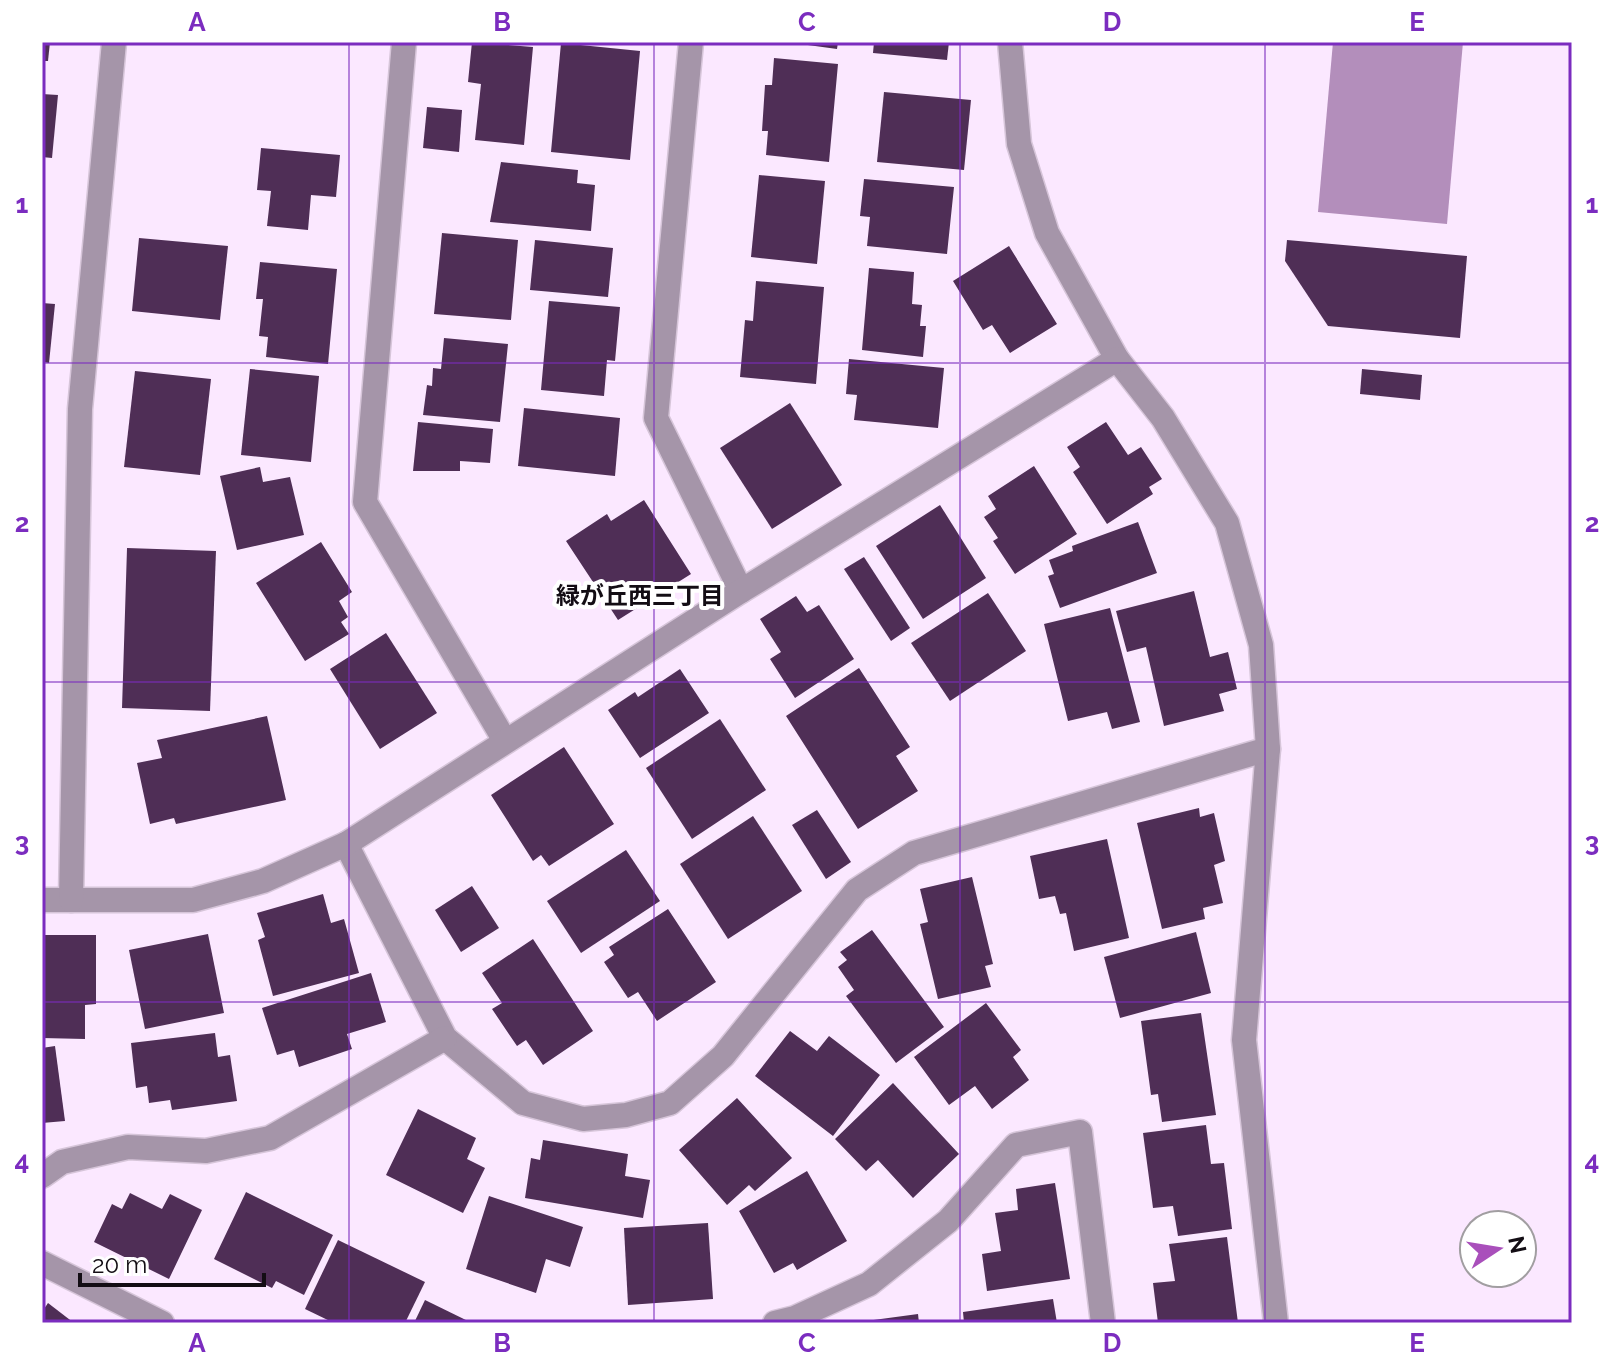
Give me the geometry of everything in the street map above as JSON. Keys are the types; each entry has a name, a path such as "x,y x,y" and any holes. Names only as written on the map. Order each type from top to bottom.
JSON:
{"street":[{"path":"71,900 80,409 114,42"},
{"path":"404,42 365,502 505,741"},
{"path":"691,42 656,418 741,591"},
{"path":"1010,42 1019,144 1047,233 1117,359 1163,418 1227,523 1261,645 1268,749 1244,1040 1276,1323"},
{"path":"42,900 193,900 263,881 346,844 741,591 1117,359"},
{"path":"346,844 445,1038 523,1103 583,1119 626,1115 670,1103 723,1056 857,890 914,853 1268,749"},
{"path":"42,1176 62,1162 128,1147 206,1151 270,1138 445,1038"},
{"path":"775,1323 795,1318 869,1284 948,1221 1016,1145 1080,1132 1103,1323"},
{"path":"42,1263 162,1323"}],"shaded area":[{"path":"1333,42 1463,42 1447,224 1318,212"}],"building":[{"path":"42,42 50,42 48,61 42,61"},
{"path":"472,42 533,47 524,145 475,140 481,84 468,82"},
{"path":"786,42 838,42 837,49"},
{"path":"874,42 949,42 947,60 873,53"},
{"path":"561,43 640,51 630,160 551,152"},
{"path":"774,58 838,64 829,162 766,155 768,131 762,131 765,85 772,85"},
{"path":"884,92 971,100 964,170 877,162"},
{"path":"42,94 58,95 52,158 42,157"},
{"path":"427,107 462,110 459,152 423,148"},
{"path":"261,148 340,155 336,197 311,195 308,230 267,226 271,191 257,190"},
{"path":"501,162 578,170 577,183 595,185 591,231 490,222"},
{"path":"759,175 825,181 817,264 751,257"},
{"path":"864,179 954,187 947,254 867,246 870,217 860,216"},
{"path":"442,233 518,240 511,320 434,314"},
{"path":"139,238 228,246 220,320 132,311"},
{"path":"535,240 613,248 608,297 530,290"},
{"path":"1287,240 1467,256 1460,338 1328,326 1285,261"},
{"path":"1009,246 1057,324 1010,353 992,325 983,330 953,281"},
{"path":"260,262 337,269 328,364 266,357 268,337 259,336 263,299 256,299"},
{"path":"869,268 914,272 912,304 922,305 920,326 926,326 923,357 862,350"},
{"path":"756,281 824,287 816,384 740,377 745,320 753,321"},
{"path":"549,301 620,307 615,361 607,360 604,396 541,390"},
{"path":"42,303 55,304 49,363 42,362"},
{"path":"444,338 508,344 500,422 423,415 427,385 432,386 433,368 441,369"},
{"path":"849,359 944,368 938,428 854,420 857,395 846,394"},
{"path":"250,369 319,376 311,462 241,455"},
{"path":"1362,369 1422,375 1420,400 1360,394"},
{"path":"135,371 211,379 200,475 124,467"},
{"path":"790,403 842,485 772,529 720,448"},
{"path":"524,408 620,418 615,476 518,466"},
{"path":"418,422 493,429 490,463 460,461 460,471 413,471"},
{"path":"1106,422 1128,455 1141,447 1162,479 1149,487 1153,494 1107,524 1073,472 1080,467 1067,447"},
{"path":"1034,466 1077,534 1015,574 993,541 998,538 984,517 996,509 988,496"},
{"path":"260,467 263,482 290,477 304,535 237,550 220,476"},
{"path":"644,500 691,574 618,620 566,541 607,514 611,521"},
{"path":"940,505 986,578 923,619 876,546"},
{"path":"1138,522 1157,573 1060,608 1048,576 1054,574 1049,560 1073,551 1072,546"},
{"path":"321,542 352,592 339,601 348,617 341,622 349,634 305,661 256,583"},
{"path":"127,548 216,551 210,711 122,708"},
{"path":"864,557 910,628 891,641 844,569"},
{"path":"1194,591 1210,657 1228,652 1237,689 1219,694 1224,711 1164,726 1146,647 1127,652 1116,611"},
{"path":"988,593 1026,651 950,701 911,643"},
{"path":"796,596 807,612 819,605 854,659 795,698 770,659 781,652 760,619"},
{"path":"1110,608 1140,722 1112,729 1107,712 1068,721 1044,624"},
{"path":"386,633 437,713 380,749 330,669"},
{"path":"859,668 910,747 896,756 918,791 858,829 786,716"},
{"path":"680,669 709,713 640,758 608,710 635,692 638,697"},
{"path":"267,716 286,800 176,824 174,818 150,824 137,763 162,758 157,740"},
{"path":"720,719 766,790 692,839 646,768"},
{"path":"564,747 614,824 549,866 541,855 533,861 491,795"},
{"path":"1199,808 1200,817 1214,813 1225,861 1214,865 1223,903 1203,908 1205,919 1162,929 1137,823"},
{"path":"817,810 851,862 826,879 792,825"},
{"path":"753,816 802,891 728,939 680,864"},
{"path":"1107,839 1129,938 1074,951 1066,913 1060,914 1055,896 1039,899 1030,856"},
{"path":"626,850 660,901 581,953 547,901"},
{"path":"972,877 993,964 985,966 991,987 938,999 920,924 928,922 920,889"},
{"path":"472,886 499,928 461,952 435,910"},
{"path":"323,894 331,923 344,919 359,973 273,996 258,940 265,937 257,913"},
{"path":"668,909 716,982 657,1021 638,992 628,998 604,962 614,955 609,947"},
{"path":"872,930 944,1027 896,1063 846,996 854,990 838,967 847,960 840,952"},
{"path":"1196,932 1211,993 1120,1018 1104,957"},
{"path":"208,934 224,1013 145,1029 129,950"},
{"path":"42,935 96,935 96,1004 85,1005 85,1039 42,1038"},
{"path":"533,939 593,1031 543,1065 526,1040 517,1046 492,1009 502,1003 482,973"},
{"path":"371,973 386,1022 347,1034 352,1049 299,1067 294,1050 277,1055 262,1008"},
{"path":"986,1003 1021,1050 1013,1057 1029,1080 992,1109 975,1086 949,1105 914,1057"},
{"path":"1201,1013 1216,1115 1162,1122 1158,1094 1151,1095 1141,1021"},
{"path":"790,1031 817,1051 829,1036 880,1075 833,1136 755,1076"},
{"path":"215,1033 218,1057 230,1055 237,1101 172,1110 170,1100 149,1103 147,1086 136,1088 131,1043"},
{"path":"55,1046 65,1121 42,1123 42,1048"},
{"path":"893,1083 959,1154 913,1198 878,1160 866,1171 835,1139"},
{"path":"737,1098 792,1158 755,1191 749,1185 727,1205 679,1150"},
{"path":"418,1109 476,1138 467,1159 485,1168 463,1213 386,1175"},
{"path":"1206,1125 1211,1164 1224,1163 1232,1229 1178,1236 1173,1206 1153,1208 1143,1133"},
{"path":"543,1140 628,1154 625,1176 650,1180 643,1218 525,1198 531,1158 540,1160"},
{"path":"807,1171 847,1241 797,1270 793,1263 774,1273 739,1211"},
{"path":"1055,1183 1070,1279 987,1291 982,1254 1001,1251 995,1213 1018,1210 1016,1189"},
{"path":"246,1192 333,1235 304,1295 276,1281 272,1288 214,1259"},
{"path":"130,1193 162,1209 170,1194 202,1210 169,1279 94,1242 112,1204 122,1209"},
{"path":"489,1196 583,1227 570,1267 546,1259 536,1293 466,1269"},
{"path":"708,1223 713,1299 628,1305 624,1228"},
{"path":"1227,1237 1238,1323 1158,1323 1153,1283 1175,1281 1169,1244"},
{"path":"338,1240 425,1282 405,1323 334,1323 305,1309"},
{"path":"1053,1299 1057,1323 964,1323 963,1312"},
{"path":"425,1300 472,1323 414,1323"},
{"path":"48,1303 74,1323 42,1323 42,1312"},
{"path":"918,1314 919,1323 866,1323 866,1321"}],"district":[{"name":"緑が丘西三丁目","path":"640,595"}]}
